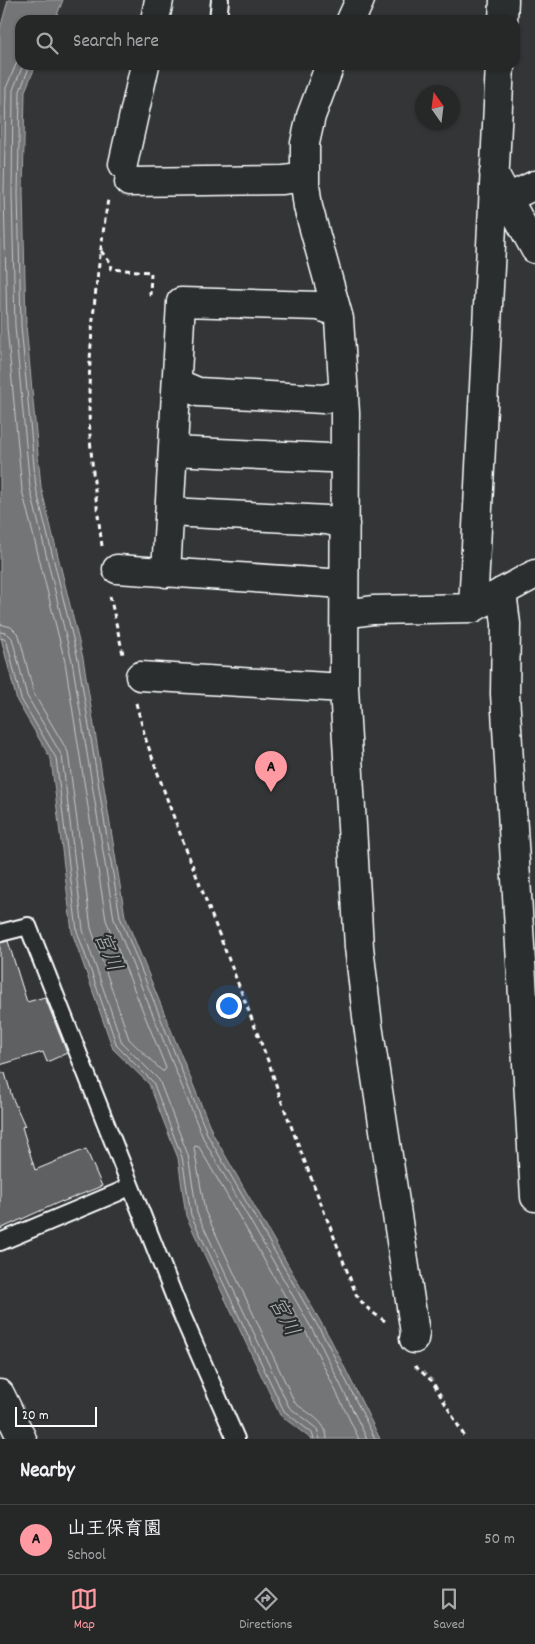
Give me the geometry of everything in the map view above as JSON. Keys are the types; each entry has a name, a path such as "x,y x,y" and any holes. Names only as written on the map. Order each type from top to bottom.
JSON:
{"street":[{"path":"156,15 159,0"},
{"path":"353,15 360,0"},
{"path":"503,15 504,0"},
{"path":"144,70 126,173 283,180 305,177"},
{"path":"328,70 311,116 305,143 305,177 308,207 337,312 344,394 344,688 359,947 368,1024 415,1333 411,1350"},
{"path":"473,608 500,70"},
{"path":"494,173 535,249"},
{"path":"508,198 535,185"},
{"path":"166,573 182,302 319,306 337,312"},
{"path":"177,383 198,392 323,399 344,394"},
{"path":"173,451 329,458 345,455"},
{"path":"170,512 327,520 345,524"},
{"path":"110,572 166,573 344,584"},
{"path":"345,614 373,610 473,608 535,574"},
{"path":"502,592 506,624 505,694 530,1022 535,1197"},
{"path":"132,677 344,688"},
{"path":"0,1394 22,1439"}],"lane":[{"path":"218,15 220,0"},
{"path":"0,932 28,926 178,1306 236,1439"},
{"path":"0,1242 130,1186"}],"path":[{"path":"126,173 116,169 111,177 100,251 92,334 89,402 91,461 110,572 146,740 356,1294 369,1311 411,1350 432,1381 466,1439"},
{"path":"100,251 112,265 112,270 151,272 150,296 159,295 182,302"}],"water":[{"name":"宮川","path":"8,0 63,0 57,15 15,15 15,70 34,70 25,91 23,192 26,325 41,487 83,658 125,916 213,1134 331,1340 380,1439 311,1439 280,1415 186,1216 178,1158 149,1084 113,1049 72,932 51,759 17,701 0,634 0,29"}],"building":[{"path":"8,941 27,1002 45,997 67,1053 47,1062 43,1052 0,1065 0,943"},
{"path":"0,1068 2,1073 5,1073 12,1097 25,1126 22,1127 35,1170 86,1149 102,1186 62,1201 0,1229"}],"place":[{"name":"山王保育園","path":"271,792"}]}
